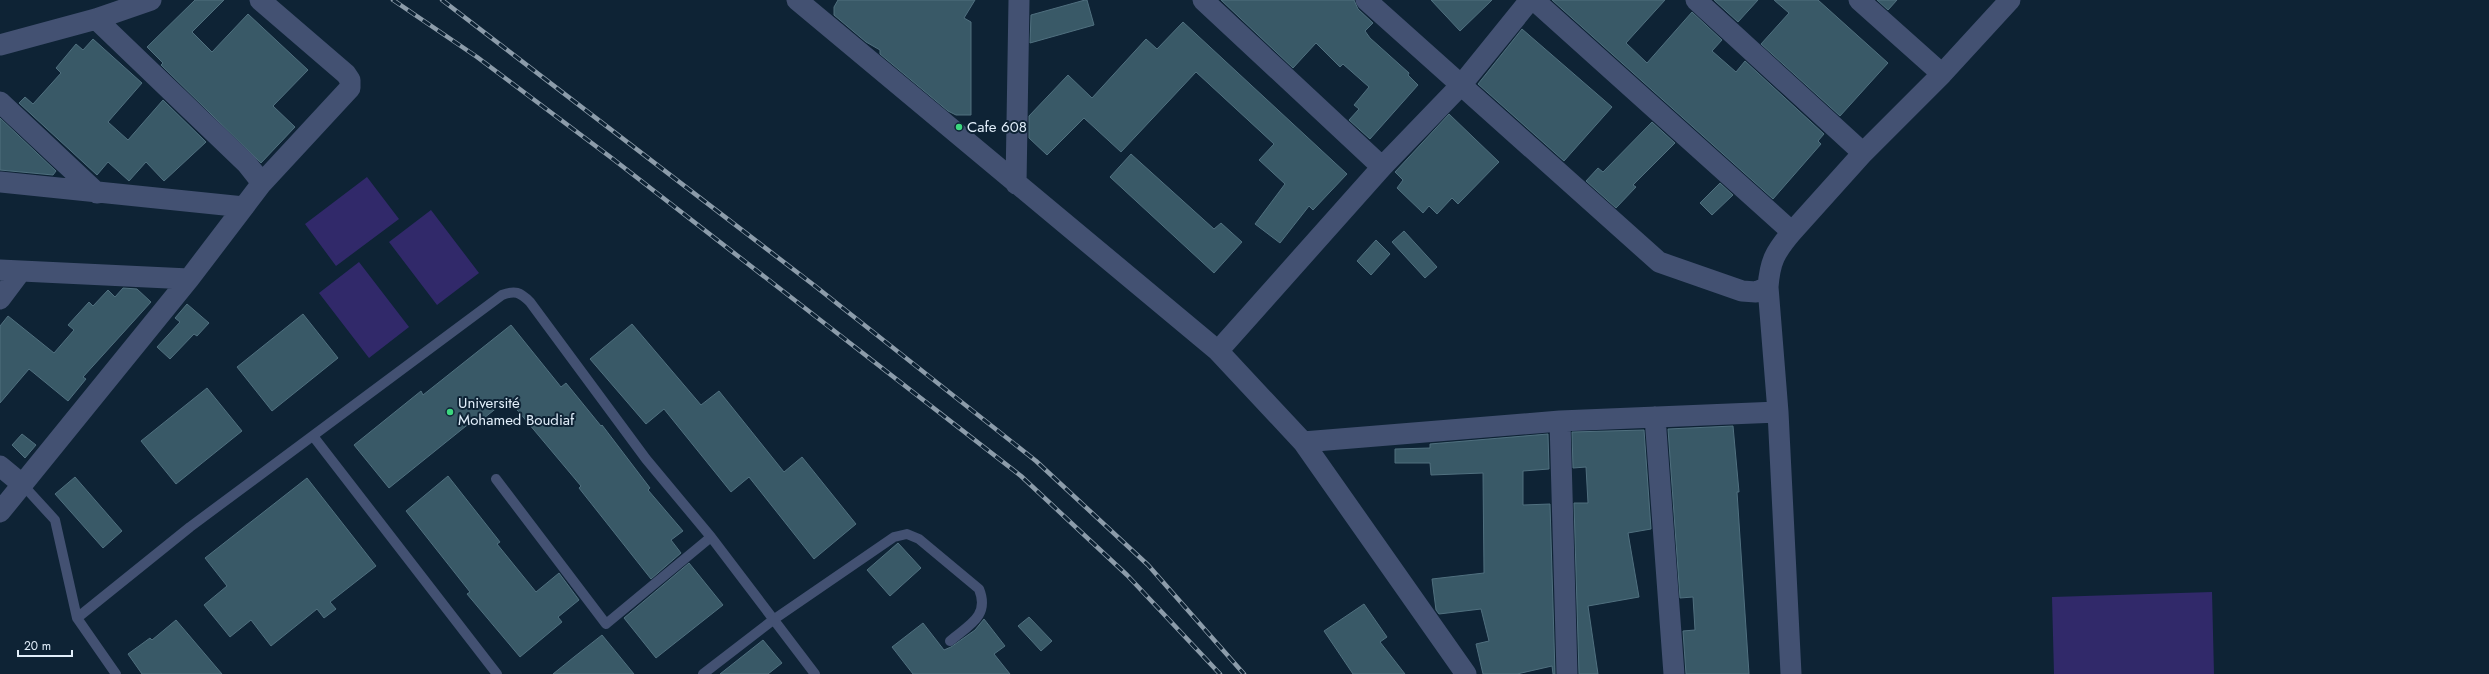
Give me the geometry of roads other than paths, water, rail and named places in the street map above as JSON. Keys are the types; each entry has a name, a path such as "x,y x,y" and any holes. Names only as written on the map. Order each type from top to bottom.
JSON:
{"street":[{"path":"0,45 96,19 151,0"},
{"path":"0,512 189,279 262,183 350,88 350,80 346,74 260,0"},
{"path":"797,0 1218,351 1303,442 1466,674"},
{"path":"1016,184 1019,0"},
{"path":"1203,0 1382,167"},
{"path":"1366,0 1462,84 1659,262 1742,291 1756,292 1768,287"},
{"path":"1218,351 1382,167 1462,84 1530,0"},
{"path":"1534,0 1792,232"},
{"path":"1696,0 1863,153"},
{"path":"1859,0 1942,74"},
{"path":"1791,674 1778,412 1768,287 1770,268 1775,253 1792,232 1863,153 1942,74 2010,0"},
{"path":"96,19 247,164 262,183"},
{"path":"0,102 97,193"},
{"path":"0,182 244,207"},
{"path":"0,270 189,279"},
{"path":"0,299 20,271"},
{"path":"1303,442 1560,421 1778,412"},
{"path":"1656,416 1674,674"},
{"path":"1560,421 1567,674"},
{"path":"0,466 23,485"}],"lane":[{"path":"77,618 190,528 502,295 512,291 522,294 530,302 646,459 711,537 815,674"},
{"path":"313,436 497,674"},
{"path":"496,479 606,624 711,537"},
{"path":"23,485 55,520 77,618 116,674"},
{"path":"703,674 773,620 894,537 907,534 919,539 979,589 983,599 983,610 976,619 950,641"}],"railway":[{"path":"393,0 477,57 613,159 1021,476 1127,575 1220,674"},
{"path":"442,0 815,286 1036,461 1148,565 1244,674"}],"place":[{"name":"Cafe 608","path":"959,127"},
{"name":"Université Mohamed Boudiaf","path":"450,412"}]}
